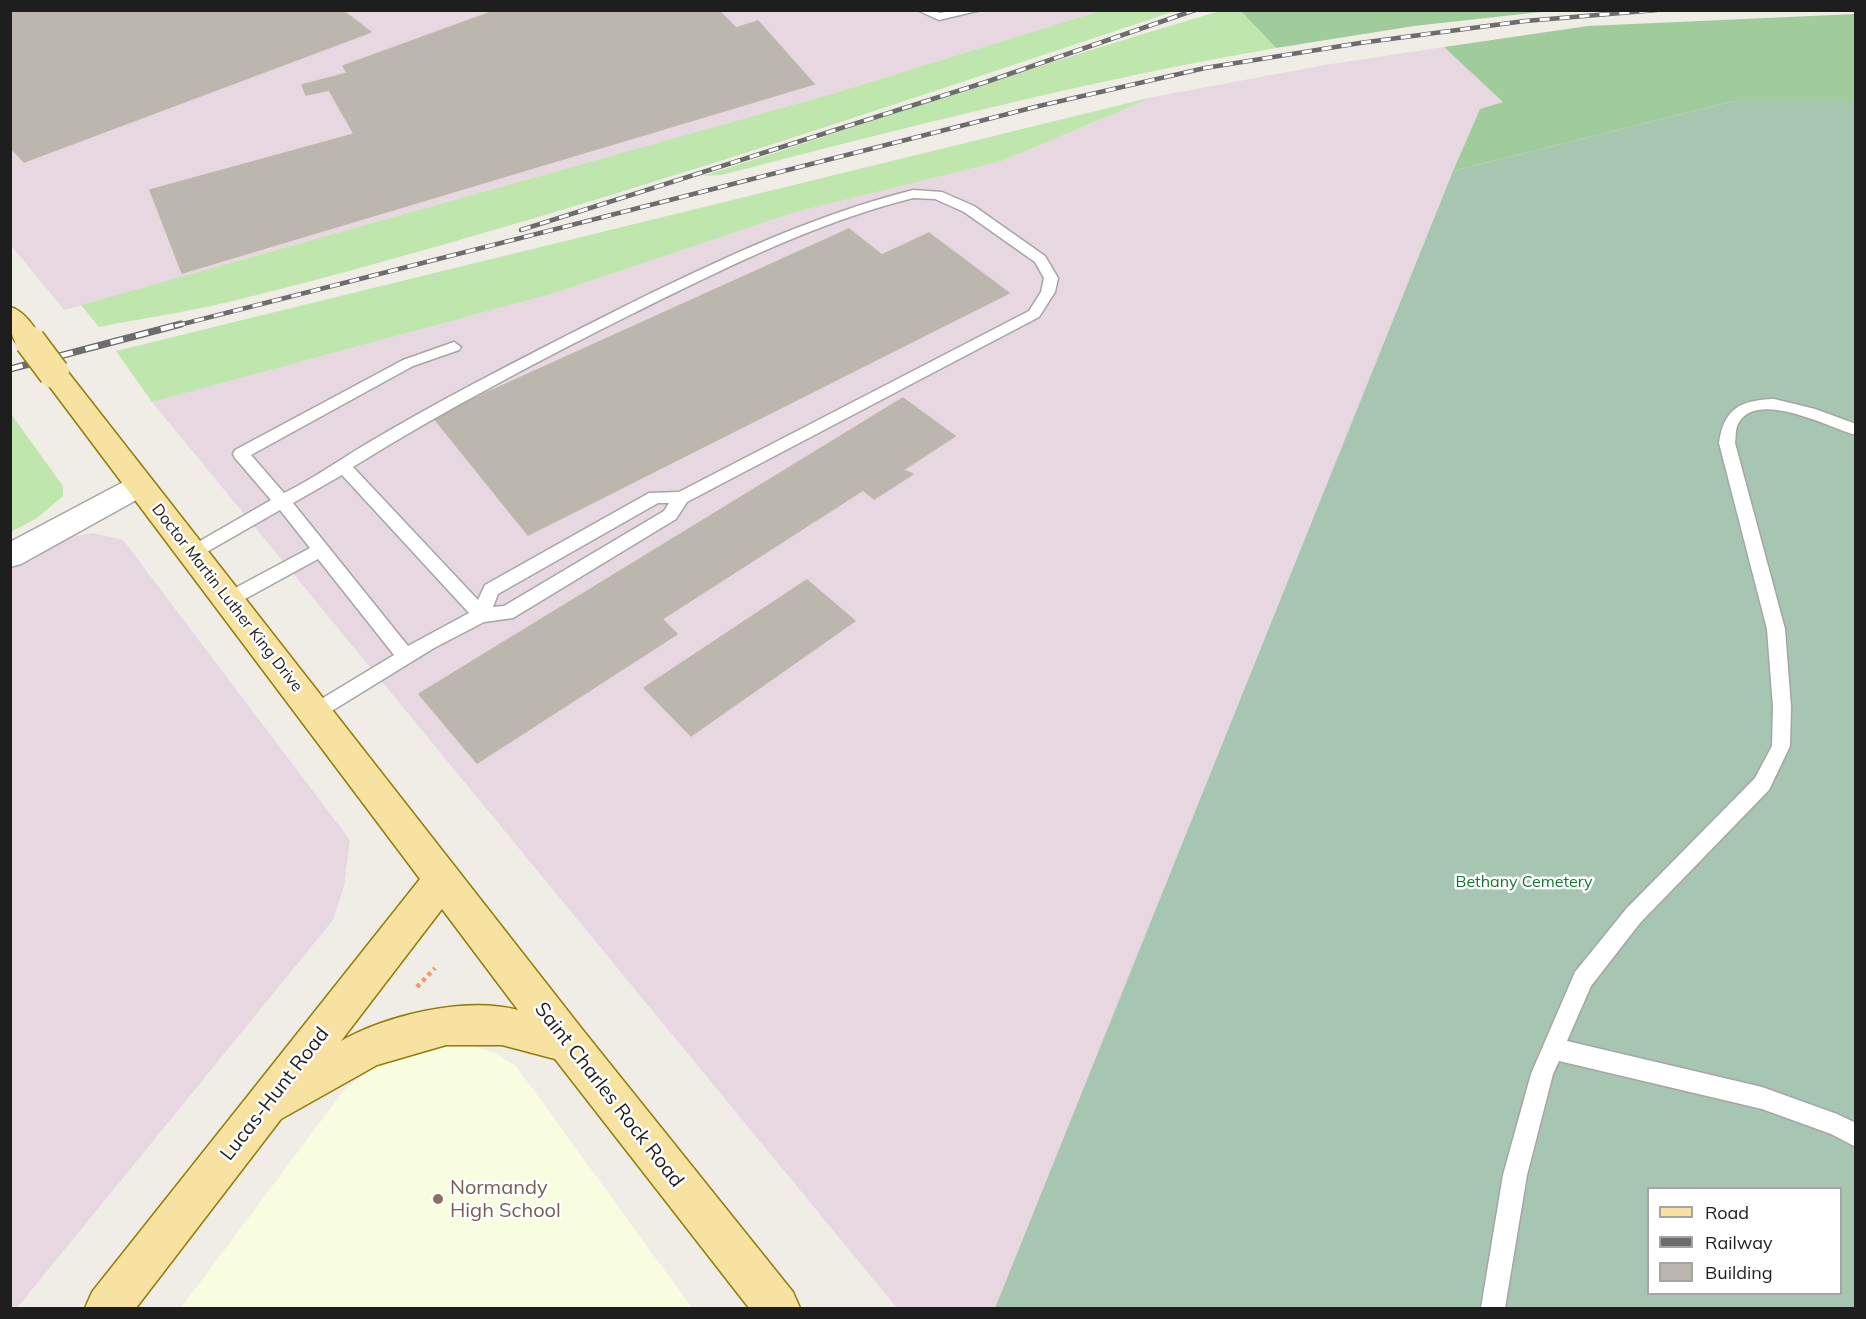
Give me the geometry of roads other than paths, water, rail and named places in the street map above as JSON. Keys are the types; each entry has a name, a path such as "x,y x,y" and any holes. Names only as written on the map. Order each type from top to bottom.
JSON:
{"main road":[{"name":"Doctor Martin Luther King Drive","path":"10,315 443,879"},
{"name":"Saint Charles Rock Road","path":"443,879 568,1043 777,1308"},
{"name":"Lucas-Hunt Road","path":"108,1308 443,879"},
{"path":"265,1107 368,1048 446,1026 502,1025 568,1043"}],"street":[{"path":"10,556 140,486"}],"lane":[{"path":"922,10 939,17 976,10"},
{"path":"192,554 305,490 382,441 579,335 736,257 827,220 877,203 913,194 937,195 969,209 1041,259 1051,279 1047,292 1034,314 681,498 670,515 507,613 481,615 315,712"},
{"path":"406,657 242,454 408,363 454,347"},
{"path":"1493,1308 1515,1175 1542,1074 1583,979 1633,916 1762,784 1780,746 1782,708 1776,629 1727,443 1731,422 1746,408 1767,403 1789,407 1856,430"},
{"path":"343,466 481,615"},
{"path":"481,615 491,590 655,497 681,498"},
{"path":"228,600 321,550"},
{"path":"1553,1049 1762,1098 1837,1125 1856,1136"}],"railway":[{"path":"521,230 986,82 1195,10"},
{"path":"175,326 1039,106 1205,68 1360,43 1525,21 1657,10"},
{"path":"10,369 181,324"}],"place":[{"name":"Normandy High School","path":"438,1199"}],"park label":[{"name":"Bethany Cemetery","path":"1524,882"}]}
